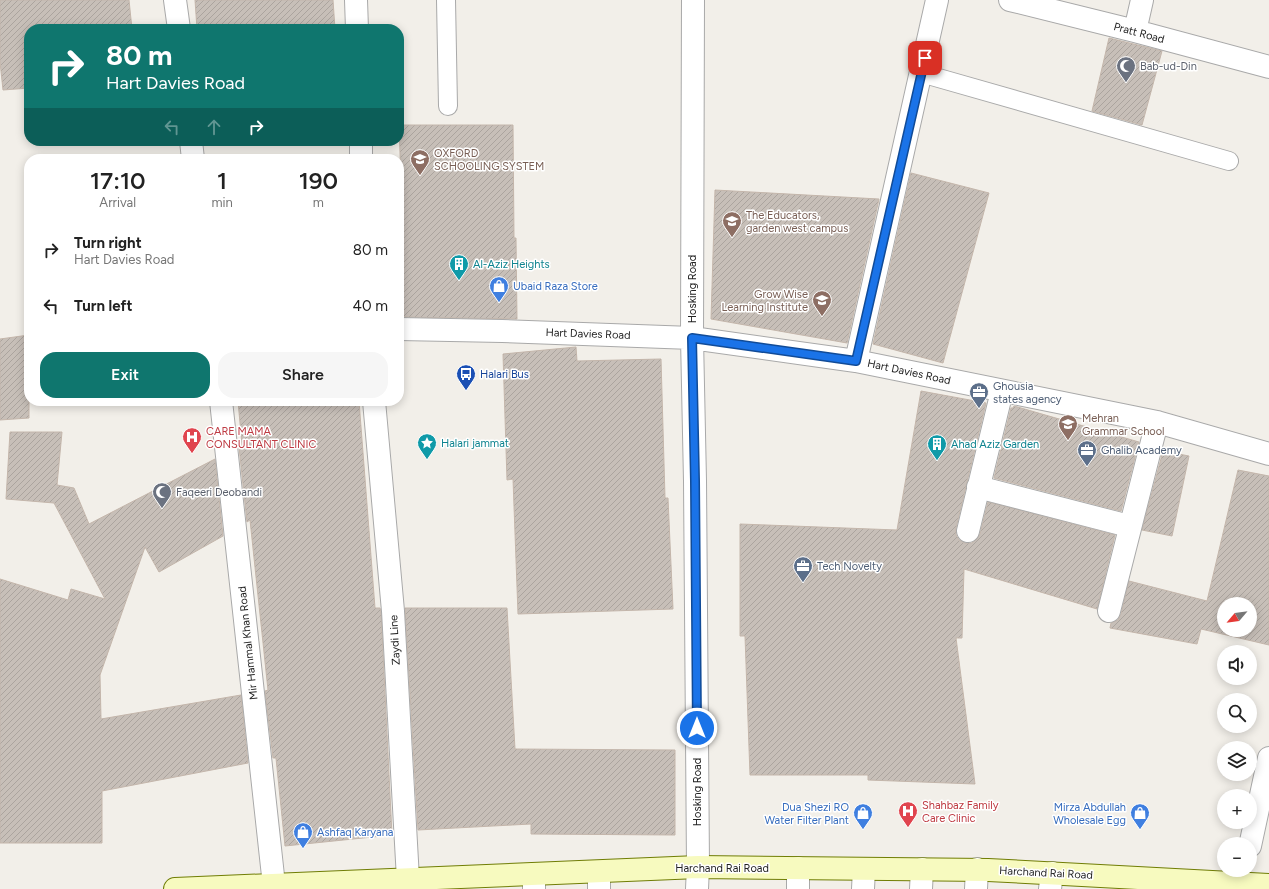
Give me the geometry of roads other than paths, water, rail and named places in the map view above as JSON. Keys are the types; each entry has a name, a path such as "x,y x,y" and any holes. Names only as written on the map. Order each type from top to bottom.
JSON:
{"main road":[{"name":"Harchand Rai Road","path":"175,889 274,885 319,886 395,883 599,880 698,867 798,879 976,879 1183,884 1254,882"}],"street":[{"path":"175,0 178,24"},
{"path":"356,0 357,24"},
{"name":"Hosking Road","path":"693,0 692,338 695,489 697,889"},
{"path":"856,361 937,0"},
{"name":"Pratt Road","path":"1010,0 1269,67"},
{"path":"1135,32 1142,0"},
{"name":"Hart Davies Road","path":"404,328 692,338 856,361 1157,422 1269,454"},
{"path":"968,530 1002,391"},
{"name":"Mir Hammal Khan Road","path":"222,406 274,885"},
{"name":"Zaydi Line","path":"374,406 393,611 395,883"},
{"path":"1108,611 1157,422"},
{"path":"978,487 1129,526"},
{"path":"1252,837 1269,758"}],"lane":[{"path":"446,0 448,106"},
{"path":"921,72 1229,161"}],"place":[{"name":"Bab-ud-Din","path":"1126,83"},
{"name":"OXFORD SCHOOLING SYSTEM","path":"420,176"},
{"name":"The Educators, garden west campus","path":"732,238"},
{"name":"Al-Aziz Heights","path":"459,281"},
{"name":"Ubaid Raza Store","path":"499,303"},
{"name":"Grow Wise Learning Institute","path":"822,317"},
{"name":"Halari Bus","path":"466,391"},
{"name":"Ghousia states agency","path":"979,409"},
{"name":"Mehran Grammar School","path":"1068,441"},
{"name":"CARE MAMA CONSULTANT CLINIC","path":"192,454"},
{"name":"Halari jammat","path":"427,460"},
{"name":"Ahad Aziz Garden","path":"937,461"},
{"name":"Ghalib Academy","path":"1087,467"},
{"name":"Faqeeri Deobandi","path":"162,509"},
{"name":"Tech Novelty","path":"803,583"},
{"name":"Shahbaz Family Care Clinic","path":"908,828"},
{"name":"Dua Shezi RO Water Filter Plant","path":"863,830"},
{"name":"Mirza Abdullah Wholesale Egg","path":"1140,830"},
{"name":"Ashfaq Karyana","path":"303,849"}]}
